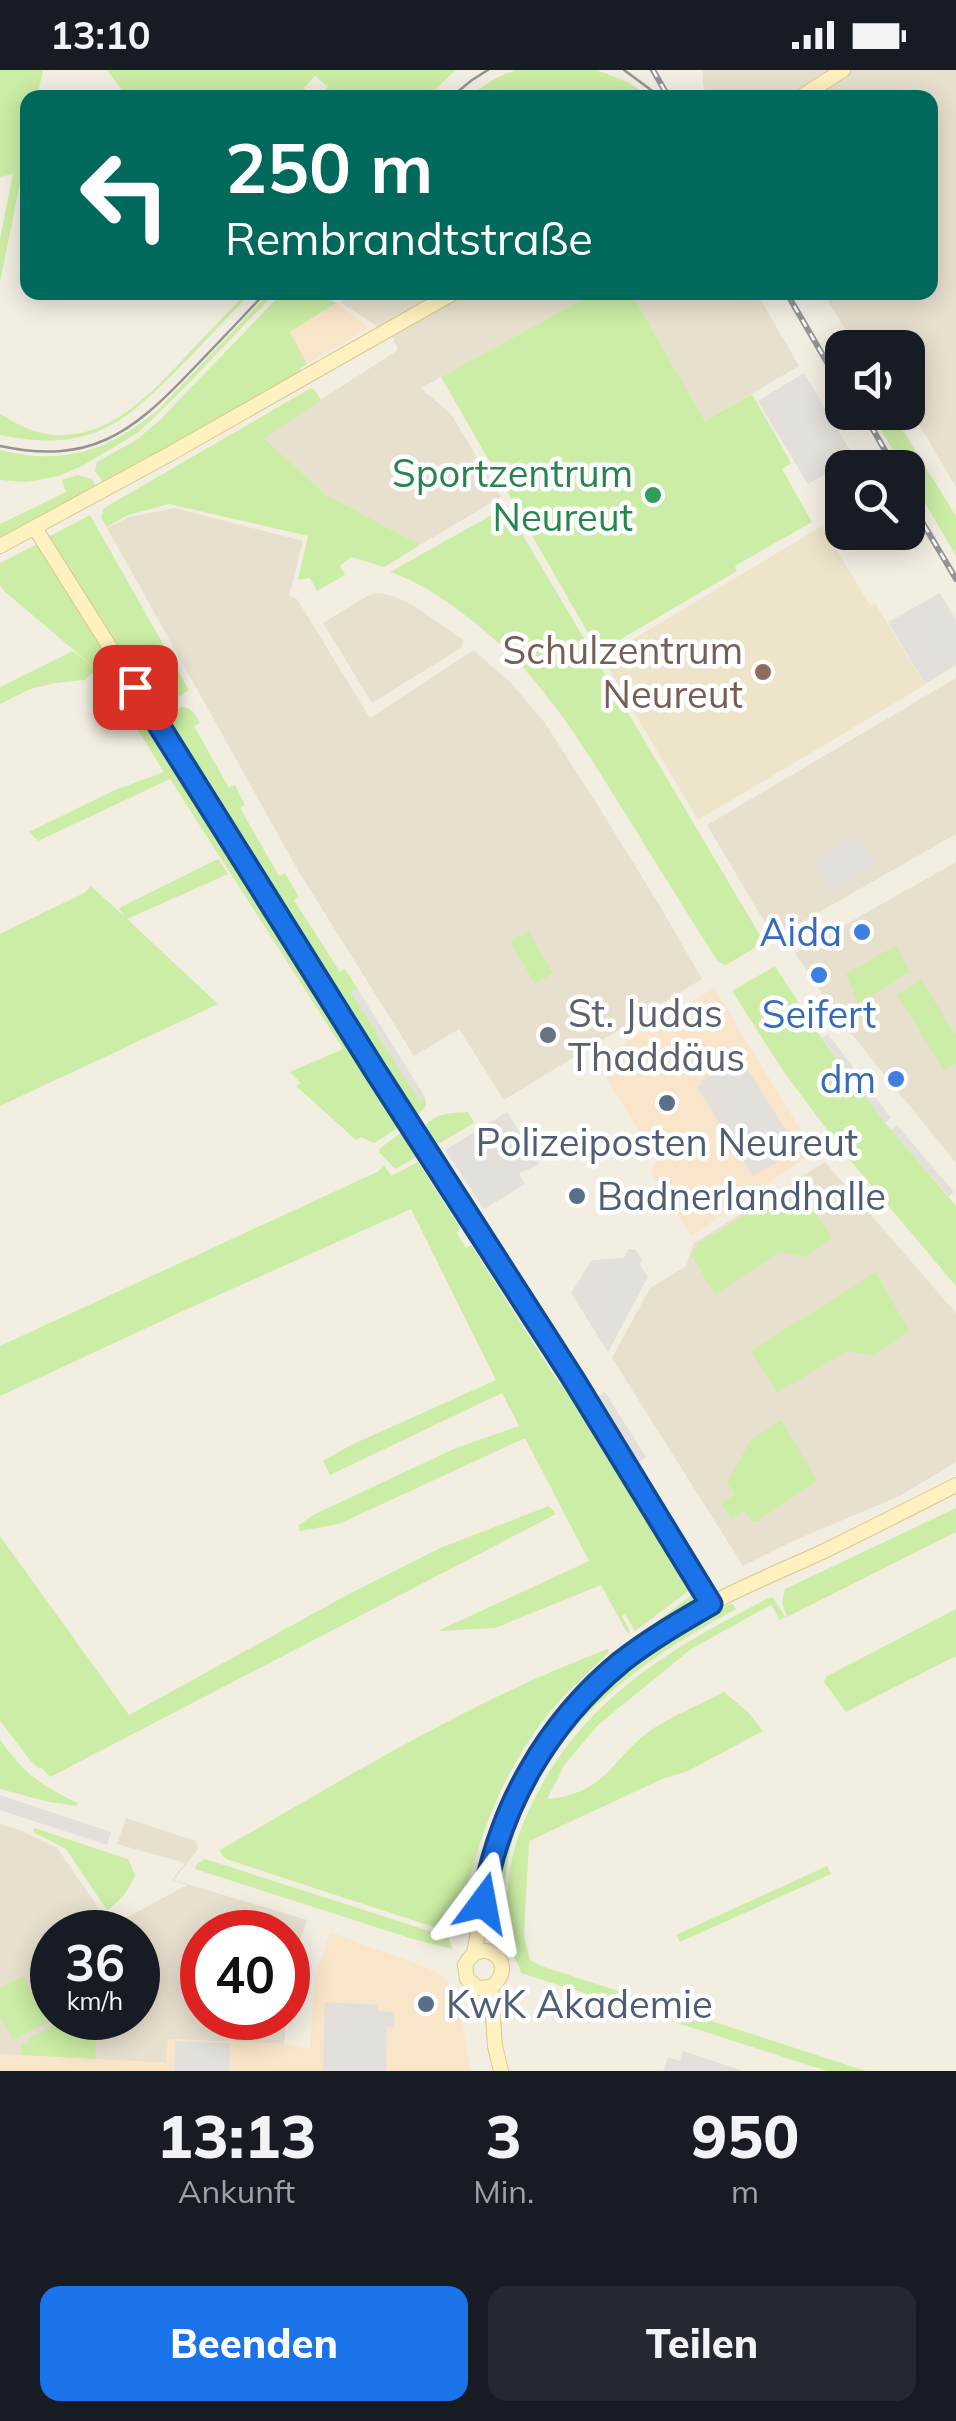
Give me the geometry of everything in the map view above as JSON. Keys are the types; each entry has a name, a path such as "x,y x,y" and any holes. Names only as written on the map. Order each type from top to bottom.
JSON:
{"street":[{"path":"812,90 843,70"},
{"path":"0,546 441,300"},
{"path":"35,528 574,1380 711,1604"},
{"path":"482,1952 483,1903 492,1860 514,1800 555,1730 581,1700 622,1661 711,1604 956,1485"},
{"path":"482,1952 498,1958 502,1972 498,1982 484,1988 467,1980 464,1970 467,1960 482,1952"},
{"path":"484,1988 501,2071"}],"shaded area":[{"path":"703,70 956,70 956,487 922,430 925,330 846,330 827,300 938,300 938,90 705,90"},
{"path":"581,300 421,388 451,414 501,497 420,545 325,494 263,437 398,350 393,337 340,302"},
{"path":"635,300 761,300 799,366 705,421"},
{"path":"336,303 365,324 366,329 307,364 289,332"},
{"path":"804,373 825,408 825,430 838,430 850,450 825,450 825,474 808,484 758,401"},
{"path":"175,508 303,541 289,596 297,599 370,718 474,650 512,684 545,723 702,979 504,1100 459,1029 414,1056 299,872 107,528 129,517"},
{"name":"Schulzentrum Neureut","path":"822,526 825,550 837,550 870,605 875,603 925,685 698,820 602,658"},
{"path":"379,593 413,605 463,640 461,648 372,703 323,623"},
{"path":"940,593 956,620 956,665 925,684 888,622"},
{"path":"956,678 956,834 774,938 707,825"},
{"path":"859,834 876,864 832,890 815,859"},
{"path":"956,862 956,1163 837,1016 795,953"},
{"path":"357,988 425,1097 419,1101 351,992"},
{"path":"714,988 814,1152 691,1236 651,1172 658,1161 596,1061"},
{"path":"828,1034 891,1118 885,1123 822,1038"},
{"path":"741,1059 797,1148 753,1176 697,1087"},
{"path":"507,1112 539,1164 519,1174 525,1184 484,1209 445,1150"},
{"path":"897,1125 954,1192 949,1197 891,1130"},
{"path":"825,1162 956,1313 956,1462 900,1496 743,1566 612,1358 650,1288 686,1266 694,1243"},
{"path":"628,1249 635,1249 648,1277 608,1352 571,1293 592,1260 624,1258"},
{"path":"605,1392 646,1457 639,1462 598,1396"},
{"path":"0,1795 111,1832 107,1845 0,1810"},
{"path":"126,1818 196,1841 198,1849 174,1880 274,1910 180,1910 180,2039 169,2039 167,2063 0,2054 0,1824 57,1848 100,1910 30,1910 30,2040 160,2040 160,1910 141,1910 187,1885 172,1880 185,1863 117,1844"},
{"path":"330,1932 435,1971 447,1980 458,2000 471,2071 0,2071 0,2054 166,2063 168,2039 284,2044 310,2049 315,1978"},
{"path":"325,2002 377,2005 378,2011 395,2012 394,2027 387,2027 386,2071 323,2071"},
{"path":"192,2040 284,2040 284,2044"},
{"path":"175,2041 230,2043 229,2071 174,2071"},
{"path":"683,2051 743,2071 663,2071 668,2057 680,2061"}],"green space":[{"path":"0,70 43,70 39,90 20,90 20,183 0,282 0,239 13,174 0,177"},
{"path":"107,70 456,70 435,90 325,90 328,87 315,76 306,90 122,90"},
{"path":"515,70 597,70 639,90 478,90"},
{"path":"239,300 244,300 151,395 114,423 75,438 0,435 0,414 48,434 84,432 118,418 161,382"},
{"path":"262,300 268,300 139,432 59,476 27,482 0,480 0,450 45,456 84,451 121,436 158,410"},
{"path":"275,300 336,303 290,332 307,364 301,371 103,482 95,471 97,462 136,440"},
{"name":"Sportzentrum Neureut","path":"581,300 635,300 705,421 752,394 791,463 782,469 812,522 599,652 441,377"},
{"path":"311,388 321,400 264,438 325,494 420,545 384,567 351,557 340,566 345,575 317,591 310,578 298,580 308,536 169,504 128,515 107,527 101,518 104,508"},
{"path":"881,430 903,430 915,450 893,450"},
{"path":"925,466 956,516 956,556 925,503"},
{"path":"78,475 92,479 96,487 0,538 0,524 66,492 62,480"},
{"path":"506,507 764,942 726,965 718,962 590,757 534,680 489,634 454,607 419,584 390,572"},
{"path":"90,515 189,690 166,704 152,702 48,537"},
{"path":"37,544 377,1082 371,1087 398,1128 374,1143 361,1137 356,1140 296,1086 301,1083 290,1072 343,1049 170,779 38,841 29,832 115,790 164,772 96,669 85,680 30,689 0,704 0,687 73,651 95,668 0,585 0,563"},
{"path":"181,707 191,710 200,723 194,726 229,788 235,785 245,805 240,808 279,876 285,873 299,897 294,900 340,972 345,969 357,988 351,992 419,1100 425,1097 426,1106 419,1113 408,1109 167,727 170,715"},
{"path":"218,859 228,874 127,919 218,1004 0,1106 0,934 91,886 125,917 119,908"},
{"path":"528,931 553,973 535,984 510,942"},
{"path":"896,945 909,972 858,1004 846,974"},
{"path":"775,966 822,1039 887,1125 956,1206 956,1286 848,1158 784,1072 732,991"},
{"path":"921,980 956,1035 956,1063 944,1070 897,995"},
{"path":"468,1112 474,1123 431,1148 423,1134 429,1122 440,1116"},
{"path":"406,1129 422,1152 395,1169 379,1149"},
{"path":"418,1162 460,1228 456,1232 466,1248 471,1245 560,1385 566,1381 667,1543 691,1589 635,1631 625,1613 622,1616 630,1631 626,1631 601,1585 495,1628 438,1631 589,1561 525,1438 339,1524 300,1531 298,1526 313,1515 456,1448 519,1426 502,1393 330,1475 323,1461 496,1380 411,1209 0,1396 0,1346 377,1172 384,1165 391,1176"},
{"path":"797,1182 832,1238 806,1257 780,1252 715,1295 692,1256 697,1245"},
{"path":"876,1272 909,1331 873,1356 847,1351 777,1393 751,1351"},
{"path":"781,1420 817,1480 758,1521 751,1521 744,1510 731,1519 721,1503 735,1494 727,1483 750,1441"},
{"path":"549,1506 556,1514 50,1777 30,1760 0,1721 0,1536 129,1715 440,1548"},
{"path":"956,1508 956,1532 787,1617 782,1602 785,1589"},
{"path":"693,1594 688,1608 634,1643 581,1691 494,1838 480,1885 474,1933 462,1934 469,1893 499,1808 540,1735 592,1676"},
{"path":"771,1597 785,1617 780,1620 771,1605 691,1649 598,1725 565,1764 547,1799 584,1790 654,1728 724,1692 763,1731 688,1771 662,1779 529,1841 524,1936 530,1960 541,1966 866,2071 827,2071 521,1973 505,1938 505,1911 516,1845 536,1795 564,1751 587,1722 642,1673"},
{"path":"732,1603 736,1609 664,1652 600,1702 548,1763 528,1799 513,1839 501,1930 491,1933 493,1900 508,1834 520,1802 553,1743 598,1693 629,1667"},
{"path":"956,1609 956,1656 846,1712 824,1682 827,1676"},
{"path":"608,1649 545,1718 512,1768 489,1819 452,1933 232,1861 222,1854 220,1850 458,1716"},
{"path":"0,1740 34,1778 78,1803 76,1806 0,1789"},
{"path":"35,1828 128,1859 135,1875 120,1899 107,1910 66,1849 33,1832"},
{"path":"205,1859 448,1937 452,1949 195,1869"},
{"path":"827,1866 831,1874 680,1942 676,1935"},
{"path":"23,1976 30,1989 30,2031 13,2040 0,2016 0,1988"},
{"path":"29,2038 96,2040 95,2059 22,2055 22,2044 28,2045"}],"tram line":[{"path":"460,90 488,70"},
{"path":"624,70 651,90"},
{"path":"0,446 59,451 107,439 169,393 258,300"}],"railway":[{"path":"653,70 664,90"},
{"path":"791,300 825,359"},
{"path":"873,430 885,450"},
{"path":"925,527 956,579"}],"place":[{"name":"Sportzentrum Neureut","path":"653,495"},
{"name":"Schulzentrum Neureut","path":"763,672"},
{"name":"Aida","path":"862,932"},
{"name":"Seifert","path":"819,975"},
{"name":"St. Judas Thaddäus","path":"548,1035"},
{"name":"dm","path":"896,1079"},
{"name":"Polizeiposten Neureut","path":"667,1103"},
{"name":"Badnerlandhalle","path":"577,1196"},
{"name":"KwK Akademie","path":"426,2004"}],"route":[{"path":"135,687 574,1380 711,1604 622,1661 555,1730 514,1800 492,1860 483,1903"}]}
